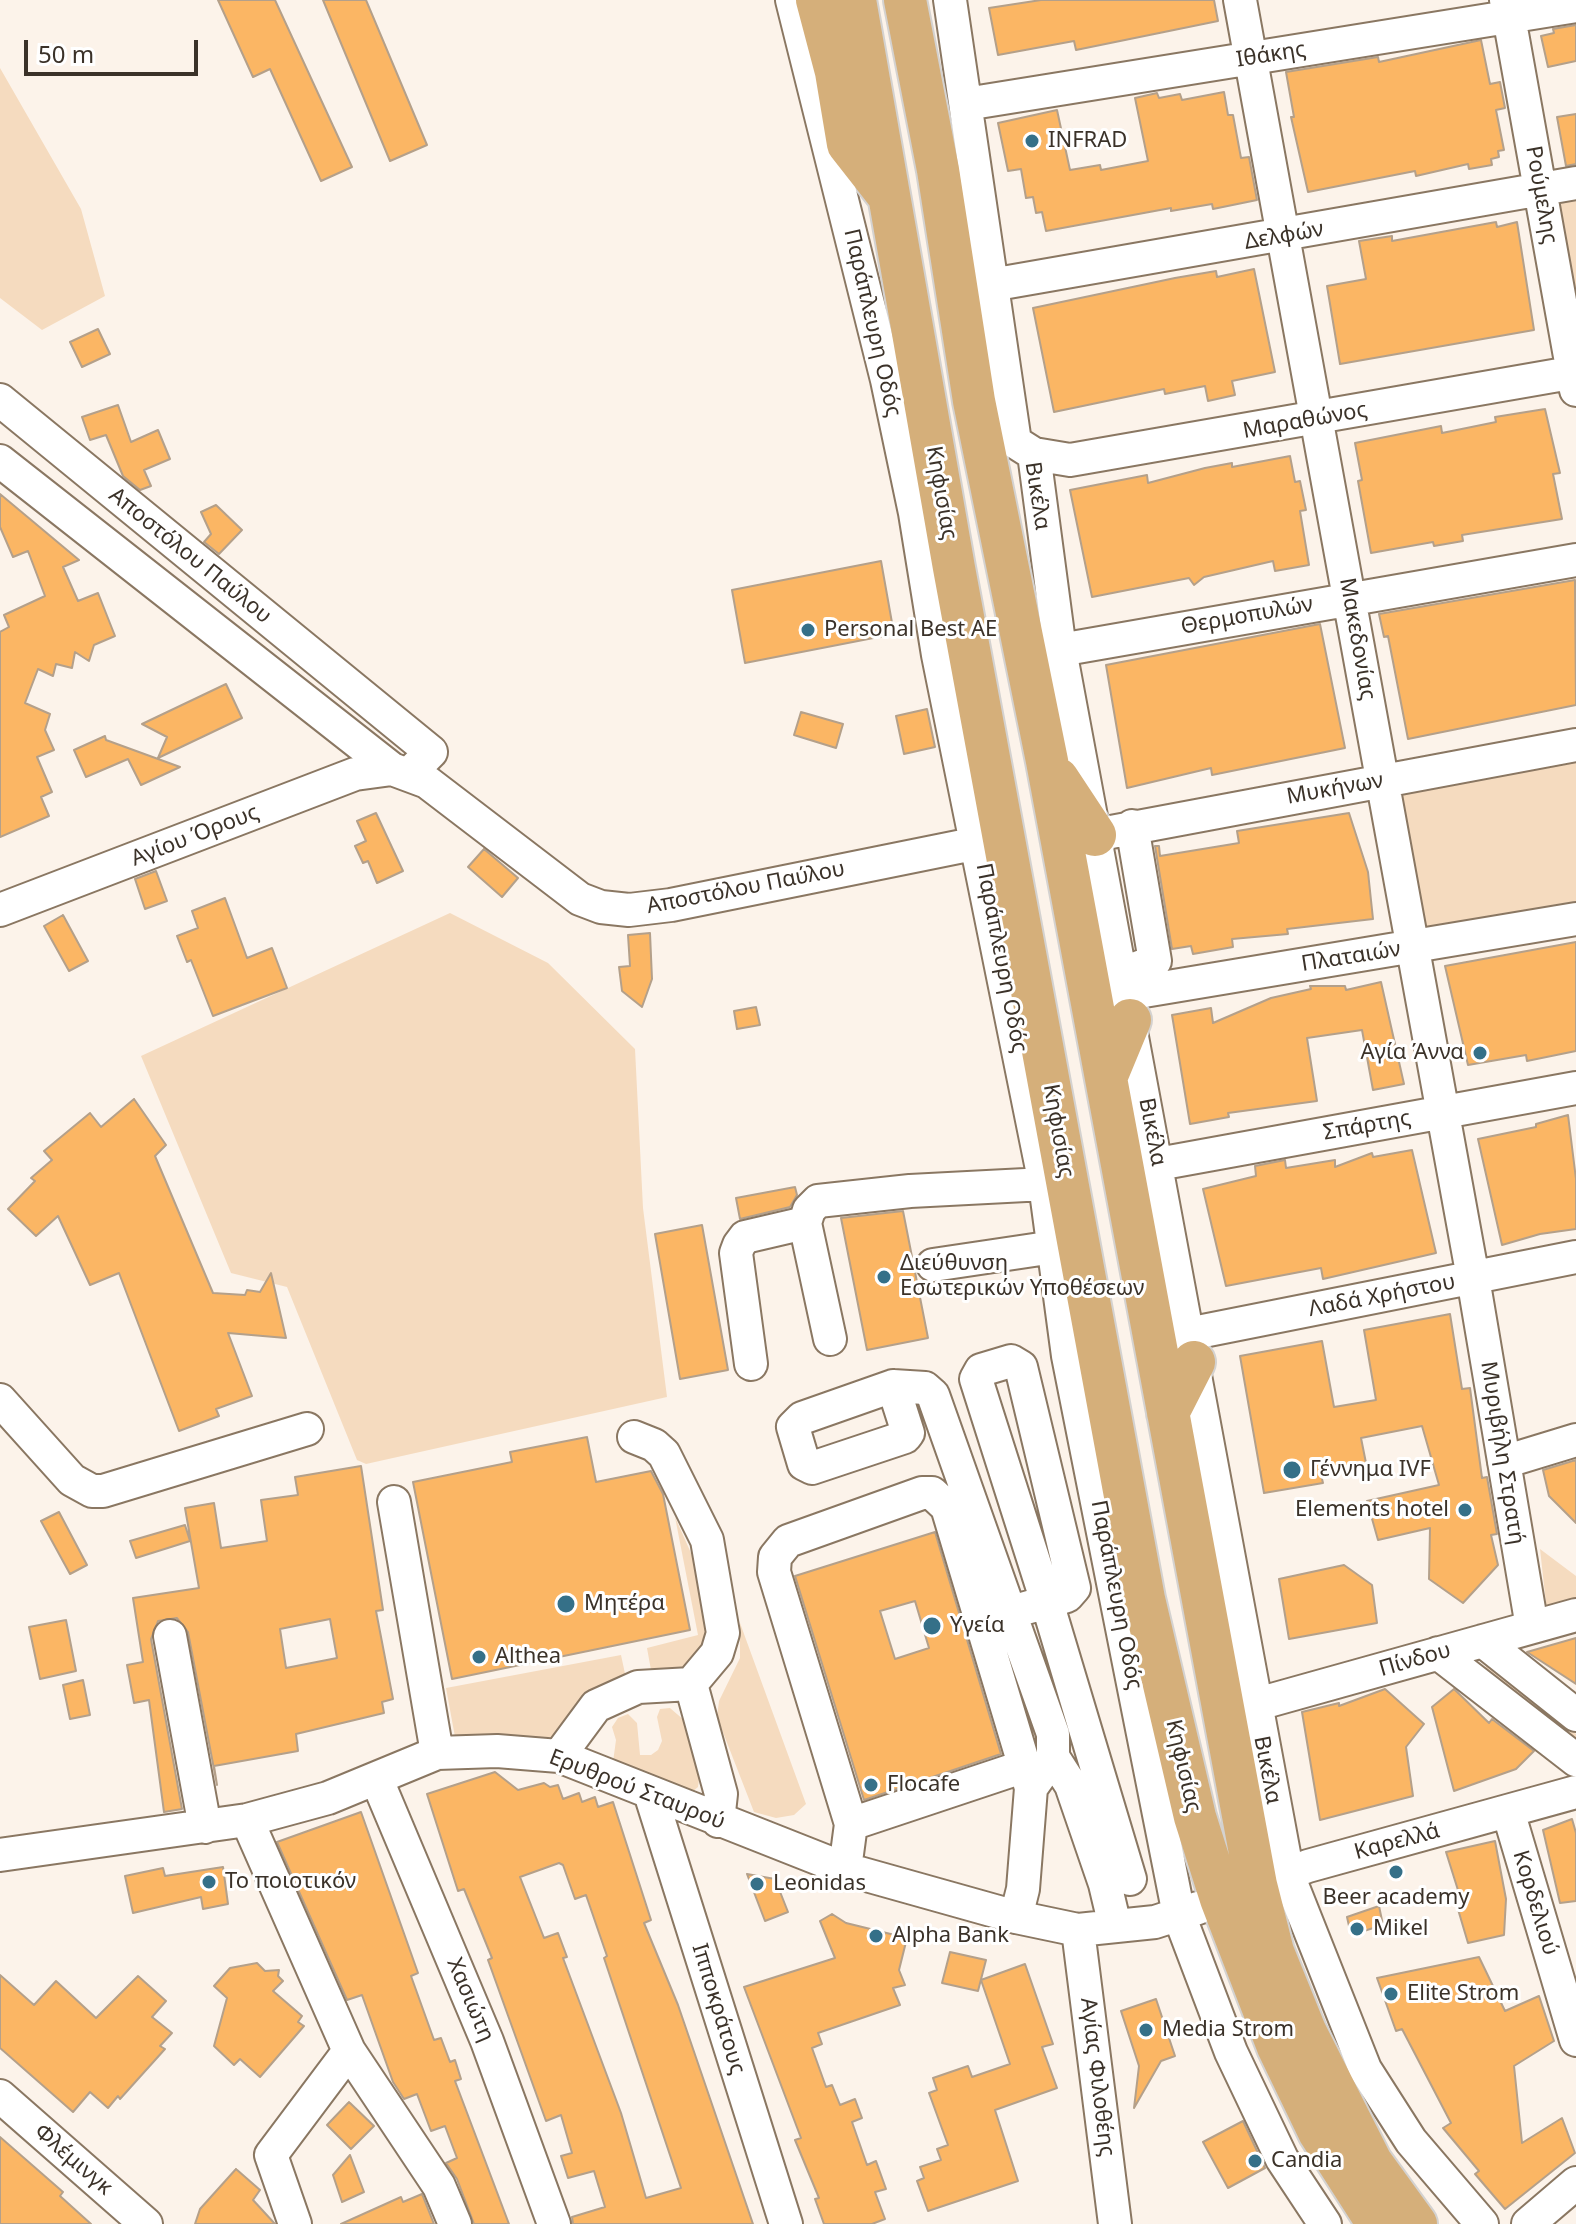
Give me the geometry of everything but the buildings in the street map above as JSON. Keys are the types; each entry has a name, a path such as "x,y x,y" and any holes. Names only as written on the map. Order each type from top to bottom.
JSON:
{"main road":[{"path":"817,0 836,72 848,144 891,199"},
{"name":"Κηφισίας","path":"855,0 954,568 1084,1354 1195,1817 1255,1886 1259,2003 1319,2132 1378,2224"},
{"name":"Κηφισίας","path":"905,0 938,170 974,401 1047,761 1255,1886 1273,1952 1311,2045 1371,2162 1416,2224"},
{"path":"974,401 1000,432 1024,448"},
{"path":"935,632 954,568"},
{"path":"1047,761 1110,844"},
{"path":"1106,1078 1126,996"},
{"path":"1168,1413 1191,1348"}],"street":[{"name":"Παράπλευρη Οδός","path":"792,0 887,380 915,513 935,632 1045,1184 1054,1247 1084,1354 1179,1915 1231,2052 1282,2159 1325,2224"},
{"name":"Βικέλα","path":"950,0 991,285 1060,650 1110,844 1126,996 1254,1705 1255,1886 1411,2141 1482,2224"},
{"name":"Μακεδονίας","path":"1240,0 1473,1278"},
{"name":"Ιθάκης","path":"966,104 1251,58 1507,8 1576,6"},
{"name":"Ρούμελης","path":"1507,8 1575,379"},
{"name":"Δελφών","path":"991,285 1284,237 1576,183"},
{"name":"Μαραθώνος","path":"1024,448 1070,460 1575,379"},
{"name":"Αποστόλου Παύλου","path":"0,400 431,752 401,771"},
{"name":"Αποστόλου Παύλου","path":"0,461 401,771 427,782 562,887 601,907 629,910 671,905 978,843"},
{"name":"Θερμοπυλών","path":"1060,650 1576,560"},
{"name":"Μυκήνων","path":"1110,844 1383,781 1576,745"},
{"name":"Αγίου Όρους","path":"0,910 355,774 401,771"},
{"path":"1110,844 1140,875"},
{"path":"1110,844 1140,875 1155,961 1126,996"},
{"name":"Πλαταιών","path":"1126,996 1576,919"},
{"name":"Σπάρτης","path":"1158,1164 1576,1088"},
{"path":"830,1339 805,1223 809,1210 818,1201 910,1191 1045,1184"},
{"path":"751,1364 736,1253 739,1245 745,1237 805,1223"},
{"path":"933,1265 1054,1247"},
{"name":"Λαδά Χρήστου","path":"1191,1348 1473,1278 1576,1257"},
{"name":"Μυριβήλη Στρατή","path":"1473,1278 1532,1627"},
{"path":"1008,1613 1047,1602 1067,1596 1074,1588 1021,1367 1011,1361 981,1370 976,1379 1047,1602 1130,1879"},
{"path":"893,1386 925,1388 933,1395 1053,1734 1036,1770 1023,1889 1016,1917"},
{"path":"0,1400 72,1480 92,1491 103,1491 307,1429"},
{"path":"559,1756 596,1706 638,1687 691,1684 717,1653 723,1633 707,1540 664,1454 654,1445 634,1437"},
{"path":"1504,1462 1576,1440"},
{"path":"845,1869 851,1824 774,1572 775,1557 788,1541 922,1493 941,1497 1036,1770"},
{"path":"394,1502 437,1753"},
{"name":"Πίνδου","path":"1254,1705 1576,1615"},
{"path":"170,1636 205,1827"},
{"path":"1483,1641 1576,1715"},
{"path":"1438,1653 1576,1760"},
{"path":"691,1684 721,1794 718,1821"},
{"name":"Ερυθρού Σταυρού","path":"0,1855 247,1820 377,1780 437,1753 497,1751 559,1756 845,1869 1016,1917 1078,1930 1155,1922 1255,1886"},
{"path":"851,1824 1036,1770 1071,1785 1105,1884 1115,1926"},
{"name":"Χασιώτη","path":"377,1780 487,2041 554,2224"},
{"name":"Καρελλά","path":"1255,1886 1576,1792"},
{"name":"Ιπποκράτους","path":"650,1793 786,2224"},
{"name":"Κορδελιού","path":"1508,1811 1576,2040"},
{"path":"247,1820 349,2051 439,2186 455,2224"},
{"name":"Αγίας Φιλοθέης","path":"1078,1930 1115,2224"},
{"path":"295,2224 271,2155 349,2051"},
{"name":"Φλέμινγκ","path":"0,2096 146,2224"},
{"path":"1528,2224 1576,2183"}],"shaded area":[{"path":"0,68 81,209 105,296 42,330 0,298"},
{"path":"1576,196 1576,309 1555,201"},
{"path":"1576,753 1576,901 1423,929 1394,785"},
{"path":"450,913 548,963 635,1049 643,1208 667,1397 366,1464 357,1460 287,1287 231,1273 141,1056"},
{"path":"675,1517 702,1578 709,1610 707,1659 653,1681 647,1648 698,1635"},
{"path":"1540,1549 1576,1576 1576,1612 1548,1621"},
{"path":"740,1623 806,1804 794,1815 776,1818 754,1812 717,1717 719,1701 740,1658"},
{"path":"621,1655 627,1683 566,1737 455,1737 446,1688"},
{"path":"1489,1663 1576,1734 1576,1749 1481,1672"},
{"path":"670,1708 685,1721 700,1772 698,1787 691,1793 613,1762 616,1740 612,1727 618,1718 628,1714 637,1723 640,1755 651,1755 658,1750 662,1741 657,1717 660,1709"}],"place":[{"name":"INFRAD","path":"1032,141"},
{"name":"Personal Best AE","path":"808,630"},
{"name":"Αγία Άννα","path":"1480,1053"},
{"name":"Διεύθυνση Εσωτερικών Υποθέσεων","path":"884,1277"},
{"name":"Γέννημα IVF","path":"1292,1470"},
{"name":"Elements hotel","path":"1465,1510"},
{"name":"Μητέρα","path":"566,1604"},
{"name":"Υγεία","path":"932,1626"},
{"name":"Althea","path":"479,1657"},
{"name":"Flocafe","path":"871,1785"},
{"name":"Beer academy","path":"1396,1872"},
{"name":"Το ποιοτικόν","path":"209,1882"},
{"name":"Leonidas","path":"757,1884"},
{"name":"Mikel","path":"1357,1929"},
{"name":"Alpha Bank","path":"876,1936"},
{"name":"Elite Strom","path":"1391,1994"},
{"name":"Media Strom","path":"1146,2030"},
{"name":"Candia","path":"1255,2161"}]}
